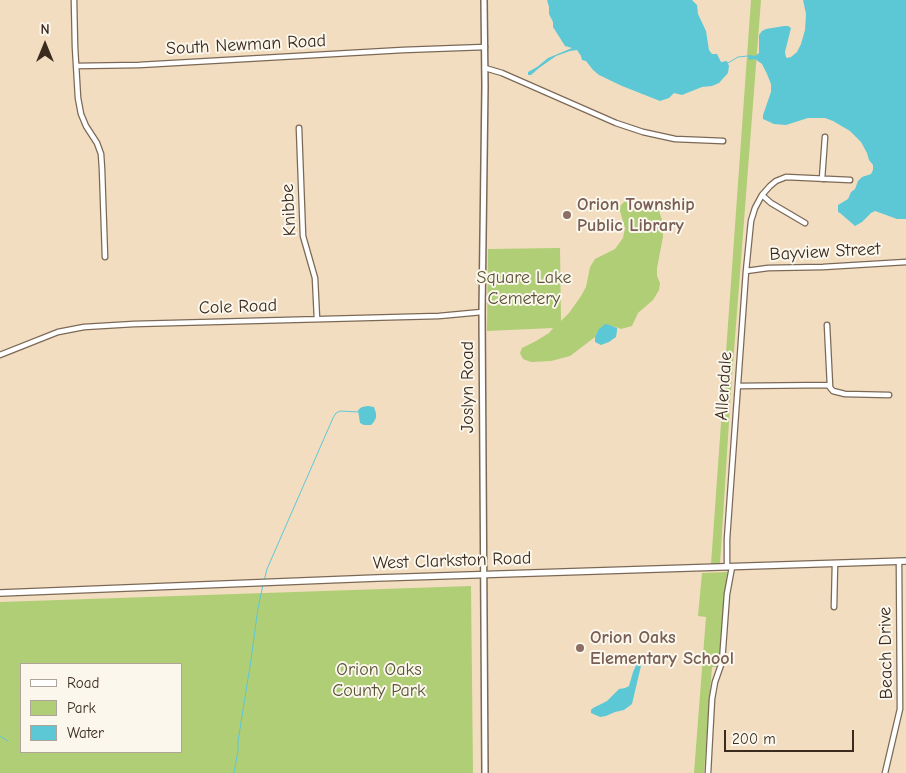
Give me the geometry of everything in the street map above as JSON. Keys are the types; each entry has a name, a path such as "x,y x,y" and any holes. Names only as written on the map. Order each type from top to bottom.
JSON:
{"main road":[{"name":"West Clarkston Road","path":"0,593 377,578 906,561"}],"street":[{"path":"74,0 78,98 81,114 101,154 105,257"},
{"name":"Joslyn Road","path":"484,0 482,312 484,773"},
{"name":"South Newman Road","path":"76,66 139,65 403,50 485,48"},
{"path":"485,68 502,73 616,123 643,132 675,139 723,141"},
{"name":"Knibbe","path":"299,128 303,236 315,278 318,319"},
{"path":"822,179 825,137"},
{"path":"805,223 762,195 773,184 786,177 850,180"},
{"name":"Allendale","path":"708,773 714,682 722,662 727,599 729,567 727,539 746,271 751,221 754,208 762,195"},
{"name":"Bayview Street","path":"746,271 768,268 906,262"},
{"name":"Cole Road","path":"0,355 58,332 84,327 439,316 482,312"},
{"path":"827,325 830,386 834,391 845,394 888,395"},
{"path":"738,386 830,386"},
{"name":"Beach Drive","path":"885,773 900,709 899,561"},
{"path":"834,607 835,564"}],"green space":[{"path":"751,0 761,0 731,390 720,564 711,564"},
{"name":"Square Lake Cemetery","path":"625,201 649,201 658,208 662,220 663,237 657,268 657,276 660,283 659,290 653,300 638,313 632,326 621,329 610,325 598,330 595,337 570,356 551,361 531,362 523,359 520,353 522,348 549,333 553,328 487,331 488,249 560,248 561,321 569,313 586,287 590,267 595,259 615,249 623,238 625,228 620,206"},
{"path":"727,572 720,667 712,667 704,773 694,773 706,617 698,616 702,573"},
{"name":"Orion Oaks County Park","path":"471,586 473,773 0,773 0,602"}],"water":[{"path":"547,0 692,0 697,5 698,14 706,31 709,50 712,54 717,54 721,62 727,61 729,66 728,73 719,83 712,86 702,87 682,95 674,93 669,98 660,101 599,75 586,61 582,60 577,50 556,56 531,75 528,75 528,72 548,58 572,48 565,46 553,27"},
{"path":"803,0 906,0 906,219 897,219 875,211 855,226 838,212 838,205 848,199 858,181 862,177 871,174 873,170 873,165 861,142 850,131 825,118 808,118 786,125 774,124 763,119 771,92 771,84 762,64 755,59 749,60 748,56 755,56 759,53 759,35 762,31 784,26 791,28 785,52 786,57 791,57 797,52 805,30 806,14"},
{"path":"605,324 617,328 616,337 601,345 595,342 595,337 598,330"},
{"path":"368,406 374,407 376,418 371,425 364,425 360,423 358,410"},
{"path":"637,663 641,666 632,704 624,710 606,716 600,717 591,713 593,708 607,701 619,689 629,686"}],"waterway":[{"path":"728,63 738,57 748,56"},
{"path":"264,581 267,569 333,418 340,411 359,412"},
{"path":"234,773 263,585"},
{"path":"0,736 8,741"}],"place":[{"name":"Orion Township Public Library","path":"567,215"},
{"name":"Orion Oaks Elementary School","path":"580,648"}]}
